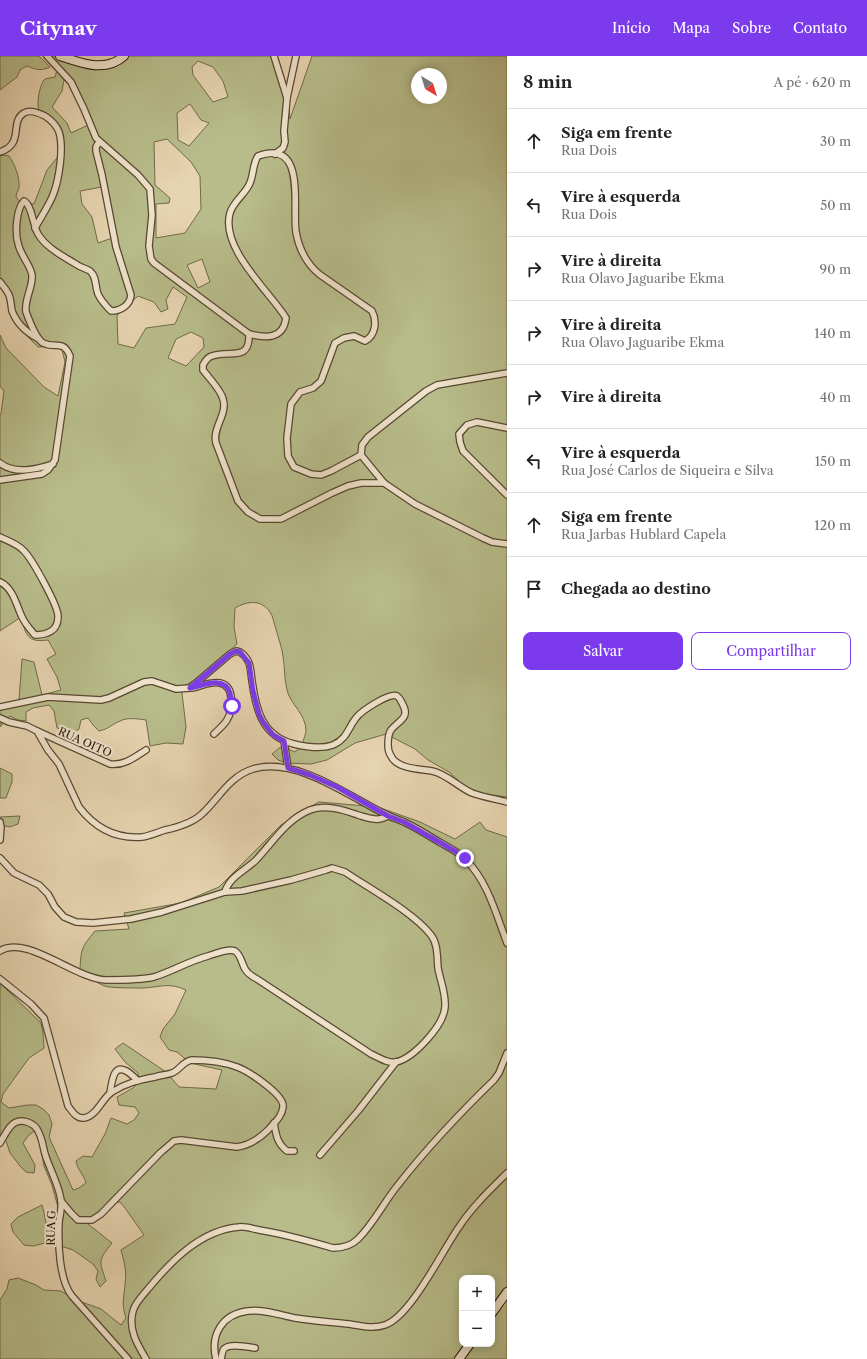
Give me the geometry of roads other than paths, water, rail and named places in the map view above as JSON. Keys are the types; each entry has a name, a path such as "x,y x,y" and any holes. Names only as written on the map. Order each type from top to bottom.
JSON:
{"street":[{"path":"60,56 88,65 101,65 120,60 124,56"},
{"path":"274,56 287,98"},
{"path":"275,154 283,148 285,142 284,131 287,98 296,56"},
{"path":"49,58 70,82 84,109 94,135 99,142 138,175 150,189 152,214 149,246 151,259 154,264 249,334 262,337 272,336 280,332 285,325 286,318 280,308 244,264 230,234 228,222 230,212 253,176 255,160 258,156 275,154 284,158 293,168 295,177 294,220 300,248 312,268 372,311 374,315 374,334 365,341 354,336 338,340 330,352 321,381 313,388 300,392 291,404 286,438 288,456 294,467 311,474 321,475 362,455"},
{"path":"0,152 11,147 13,144 19,118 24,113 29,111 39,114 56,125 60,140 60,170 53,195 35,228"},
{"path":"39,339 26,312 25,307 32,284 32,276 31,270 18,244 16,233 17,216 20,206 24,201 29,205 35,228 42,239 54,250 91,272 95,279 98,294 103,304 111,311 117,311 130,301 130,295 116,247 96,151 96,147 99,142"},
{"path":"0,282 9,296 15,318 30,335 39,339 43,343 64,346 70,356 56,454 53,464 42,474 0,480"},
{"path":"249,334 250,343 246,350 241,352 212,355 203,365 203,370 224,400 224,407 216,433 216,443 238,501 248,512 260,519 281,519 348,486 361,483 384,483"},
{"path":"507,372 437,385 426,391 368,437 362,446 362,455 384,483 415,504 492,542 507,544"},
{"path":"507,428 477,422 467,425 459,434 463,451 507,495"},
{"path":"0,463 6,467 23,470 37,469 53,464"},
{"path":"0,537 24,550 42,580 58,616 56,626 51,632 44,635 35,635 27,627 14,596 6,585 0,582"},
{"path":"190,688 230,654 236,651 240,652 249,663 253,691 259,714 273,735 284,741 309,746 326,747 334,744 348,732 357,716 369,707 392,695 398,697 404,707 405,714 401,722 393,728 388,740 388,749 391,757 395,761 408,767 436,772 472,792 507,802"},
{"path":"0,707 48,697 101,700 109,698 144,682 152,681 176,689 190,688 219,682 225,685 230,691 232,706 230,715 226,722 214,734"},
{"name":"RUA OITO","path":"0,718 9,722 27,726 110,764 123,764 146,750"},
{"path":"37,731 48,750 59,764 83,812 103,830 122,836 143,837 189,823 204,813 223,790 237,777 252,769 273,767 288,768 310,775 337,787 388,816 409,825 465,858 480,878 489,894 507,943"},
{"path":"284,741 288,768"},
{"path":"225,892 232,880 255,860 286,826 296,818 312,809 329,808 344,810 367,818 378,819 388,816"},
{"path":"0,822 0,840"},
{"path":"0,861 14,873 39,885 48,894 55,907 64,917 76,922 131,919 162,912 225,892 242,891 291,880 332,868 345,872 406,912 432,935 436,948 438,968 445,998 445,1008 442,1017 431,1034 410,1055 396,1062 358,1111 320,1155"},
{"path":"0,951 4,948 17,946 30,950 92,977 104,980 153,977 183,964 230,950 236,952 246,970 257,980 371,1054 390,1062 396,1062"},
{"path":"0,979 31,1004 44,1018 66,1099 72,1112 77,1117 85,1118 96,1110 110,1093 125,1084 175,1072 184,1063 192,1060 223,1063 238,1067 268,1086 282,1100 283,1107 281,1113 274,1123 254,1142 246,1146 186,1140 174,1141 160,1153 102,1214 92,1220 78,1220 61,1201"},
{"path":"146,1359 134,1337 132,1318 133,1310 138,1301 172,1263 190,1247 218,1231 240,1227 266,1231 333,1248 344,1247 358,1239 398,1185 458,1116 494,1080 507,1052"},
{"path":"110,1093 114,1073 118,1070 125,1070 137,1080"},
{"name":"RUA G","path":"0,1143 10,1127 16,1122 24,1121 30,1123 36,1127 39,1132 45,1156 61,1201 59,1225 61,1266 65,1286 72,1296 128,1359"},
{"path":"274,1123 279,1144 287,1151 294,1152"},
{"path":"216,1359 214,1351 216,1333 220,1326 240,1312 259,1311 297,1318 368,1327 386,1325 395,1320 405,1311 459,1227 484,1197 507,1173"},
{"path":"493,1311 507,1292"},
{"path":"222,1359 223,1350 226,1347 234,1346 255,1348"},
{"path":"459,1359 468,1347"}]}
